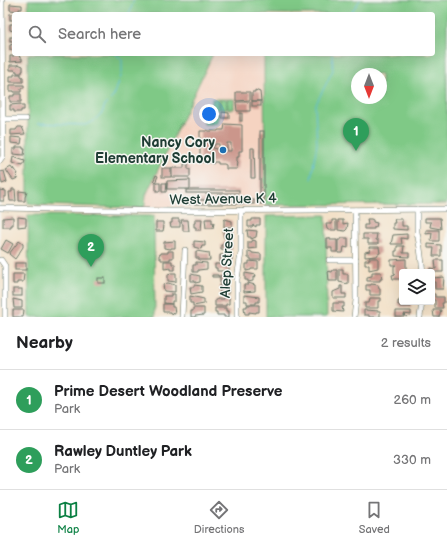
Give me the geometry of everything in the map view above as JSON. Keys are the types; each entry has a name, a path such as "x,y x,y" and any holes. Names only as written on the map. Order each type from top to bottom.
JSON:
{"street":[{"path":"1,161 3,157 2,0"},
{"path":"3,119 26,119"},
{"name":"West Avenue K 4","path":"0,208 142,211 447,209"},
{"path":"417,209 417,232 423,269"},
{"name":"Alep Street","path":"237,317 237,279 241,253 241,210"},
{"path":"354,317 356,300 355,210"},
{"path":"182,317 185,250"},
{"path":"1,260 5,266 4,317"},
{"path":"328,260 356,260"},
{"path":"420,317 422,305"}],"shaded area":[{"path":"212,56 264,56 265,206 143,208 145,205 146,195"}],"green space":[{"path":"28,0 447,0 447,204 265,205 264,56 435,56 435,12 28,12"},
{"path":"28,56 212,56 146,195 145,205 143,208 38,205 28,203"},
{"path":"212,99 219,99 219,110 212,110"},
{"path":"220,99 227,99 227,109 220,109"},
{"path":"227,99 234,99 234,109 228,109"},
{"path":"203,113 210,113 211,124 204,124"},
{"path":"211,113 218,113 218,123 211,124"},
{"path":"28,215 154,216 155,317 29,317"},
{"path":"326,215 327,317 266,317 266,216"}],"building":[{"path":"10,4 22,5 22,9 19,9 19,11 10,10"},
{"path":"10,14 12,14 12,20 10,20"},
{"path":"10,24 12,24 12,30 10,30"},
{"path":"12,44 12,50 10,50 10,45"},
{"path":"10,56 19,56 22,58 22,61 10,62"},
{"path":"18,64 23,66 22,73 17,73 15,70 10,70 10,65"},
{"path":"14,74 21,74 23,77 23,82 10,82 10,76 14,76"},
{"path":"10,85 24,85 24,88 21,88 21,92 14,92 10,91"},
{"path":"255,90 260,92 261,101 252,101 252,92 255,92"},
{"path":"236,92 250,92 250,100 236,101"},
{"path":"14,94 21,94 21,102 10,102 10,96 14,96"},
{"path":"252,101 261,101 261,106 252,106"},
{"path":"236,102 250,102 250,111 237,111"},
{"path":"21,104 21,106 24,106 24,110 21,110 21,112 14,112 14,110 10,110 10,105"},
{"path":"222,112 229,113 229,118 222,118"},
{"path":"240,113 242,113 242,121 240,121"},
{"path":"225,124 242,125 242,151 239,151 239,157 237,157 237,169 226,169 226,165 218,164 218,162 214,162 213,164 209,162 207,164 206,162 200,162 200,131 224,130","holes":["227,143 231,143 231,151 227,151","215,144 219,144 219,150 213,148"]},
{"path":"18,127 22,127 25,134 11,135 11,130 16,130"},
{"path":"260,131 264,131 264,204 260,204"},
{"path":"11,137 22,138 21,144 11,143"},
{"path":"16,147 23,147 23,149 25,149 24,155 13,154 13,149 16,149"},
{"path":"251,148 254,148 255,178 251,178"},
{"path":"13,157 25,161 23,166 12,163"},
{"path":"184,164 188,164 188,169 190,169 190,177 172,177 172,168 184,168"},
{"path":"11,167 13,170 14,168 18,174 16,176 18,178 13,180 6,170"},
{"path":"162,168 171,168 171,177 162,177"},
{"path":"4,171 7,182 2,184 0,172"},
{"path":"156,175 158,176 155,183 153,182"},
{"path":"190,180 190,189 167,189 167,181"},
{"path":"156,183 160,183 160,191 156,191"},
{"path":"162,183 167,183 166,192 162,192"},
{"path":"12,189 15,189 16,201 10,201 9,192 12,192"},
{"path":"0,190 6,191 4,201 0,201"},
{"path":"186,190 239,190 239,193 186,193"},
{"path":"19,191 27,192 25,201 19,201"},
{"path":"187,200 254,200 254,204 187,204"},
{"path":"13,217 13,225 11,225 11,227 3,227 3,218"},
{"path":"18,217 26,218 26,226 18,227"},
{"path":"425,218 440,218 441,229 430,227 431,222 425,222"},
{"path":"172,219 179,219 180,227 171,227 170,223 172,223"},
{"path":"195,219 202,219 201,230 196,230 196,227 194,227"},
{"path":"205,219 212,219 212,223 214,223 213,228 206,228"},
{"path":"225,219 232,221 232,227 224,227"},
{"path":"252,219 260,219 260,225 256,225 256,227 253,225 252,227 248,227 248,221 252,221"},
{"path":"367,219 371,219 373,222 377,223 374,229 364,229 364,225 368,225"},
{"path":"394,219 402,219 402,226 407,226 407,230 393,229 393,223 395,223"},
{"path":"181,220 188,220 189,231 183,231 183,224"},
{"path":"332,220 336,220 336,230 327,229 326,224 332,224"},
{"path":"338,220 343,220 343,224 348,223 345,231 338,230"},
{"path":"156,222 163,222 163,231 156,231"},
{"path":"247,230 257,231 256,237 251,239 251,237 248,237"},
{"path":"426,230 439,230 439,241 431,241 432,233 426,234"},
{"path":"232,231 232,237 229,237 229,239 224,238 223,232"},
{"path":"363,234 377,234 376,240 378,240 378,244 368,244 368,239 363,239"},
{"path":"407,234 407,239 401,238 402,244 391,244 393,235"},
{"path":"327,238 330,238 330,240 337,240 337,252 332,252 332,248 327,248"},
{"path":"341,238 348,238 348,248 344,247 343,253 338,253 338,240 341,240"},
{"path":"6,240 13,244 8,253 1,249"},
{"path":"252,240 256,241 256,248 248,249 248,242 252,242"},
{"path":"19,241 23,244 23,247 15,259 9,254"},
{"path":"175,241 175,248 164,248 164,242"},
{"path":"194,241 205,242 205,246 202,246 201,249 194,247"},
{"path":"225,242 232,243 232,250 221,249 221,245"},
{"path":"428,244 441,245 441,256 433,256 434,248 428,248"},
{"path":"397,246 404,246 403,253 409,253 409,257 395,256"},
{"path":"369,247 379,247 380,253 377,256 365,257 365,252 370,251"},
{"path":"168,251 173,251 173,258 170,258 170,260 161,260 161,258 159,258 161,253 168,253"},
{"path":"196,251 209,253 210,260 199,260 199,258 196,258"},
{"path":"248,251 261,254 261,260 251,260 251,258 248,258"},
{"path":"227,253 232,253 232,260 229,260 229,262 220,262 220,255 227,255"},
{"path":"369,258 378,258 378,268 369,270 369,265 365,265 365,260 369,260"},
{"path":"406,259 406,269 399,269 399,279 393,279 392,275 396,274 394,273 394,266 396,265 391,265 391,260"},
{"path":"435,260 443,260 443,272 435,272 435,269 430,268 436,269"},
{"path":"164,261 172,261 172,264 175,264 175,270 171,270 171,268 164,269"},
{"path":"249,261 258,262 258,269 246,271 246,264 249,264"},
{"path":"196,262 207,263 207,269 193,272 193,265 196,265"},
{"path":"15,263 26,263 26,270 15,270"},
{"path":"215,264 226,264 226,266 229,266 229,273 225,273 225,271 217,271"},
{"path":"339,269 343,269 343,274 348,274 348,284 339,282"},
{"path":"333,270 337,270 337,281 329,281 328,271 332,272"},
{"path":"372,272 381,272 382,279 380,279 380,281 367,281 367,277 372,276"},
{"path":"176,273 176,282 168,281 168,274"},
{"path":"245,273 256,275 255,278 253,277 253,281 248,282 248,280 245,280"},
{"path":"13,274 24,274 23,282 13,284"},
{"path":"191,274 200,276 200,282 195,283 195,281 191,281"},
{"path":"212,275 229,276 229,282 222,284 220,283 220,277 212,277"},
{"path":"444,277 443,289 435,289 435,278"},
{"path":"98,278 105,278 105,283 98,283"},
{"path":"168,283 175,285 175,292 164,291 163,284"},
{"path":"248,283 255,285 255,291 244,292 244,285 248,285"},
{"path":"194,285 202,286 202,292 191,294 190,287 194,287"},
{"path":"220,285 228,287 229,294 220,294"},
{"path":"366,285 378,285 380,295 370,295 370,290 366,290"},
{"path":"340,286 342,286 342,294 346,294 346,298 333,298 333,292 340,289"},
{"path":"13,289 22,289 22,296 13,296"},
{"path":"171,294 175,294 175,301 172,301 172,304 164,303 164,296 171,296"},
{"path":"244,295 259,297 259,302 256,302 256,304 247,304 247,301 244,301"},
{"path":"190,296 204,299 204,304 193,306 193,303 190,303"},
{"path":"224,297 229,297 229,304 226,304 226,306 215,306 215,300 224,299"},
{"path":"435,297 444,297 444,303 442,303 443,308 435,308"},
{"path":"370,298 381,298 381,301 378,301 378,308 365,308 365,303 369,303"},
{"path":"13,299 22,301 22,308 14,308"},
{"path":"333,303 344,303 344,307 342,307 343,312 333,311"},
{"path":"163,304 172,304 175,314 163,312"},
{"path":"247,305 259,305 259,312 249,312 249,314 245,314 244,307 247,307"},
{"path":"400,305 411,305 411,307 400,307"},
{"path":"193,308 204,308 204,315 191,317 191,311 193,311"},
{"path":"215,308 226,308 226,311 229,311 229,317 217,315"},
{"path":"13,310 24,310 23,317 13,317"},
{"path":"364,310 380,311 380,317 369,317 369,315 364,315"},
{"path":"433,310 441,310 439,317 434,317"},
{"path":"396,311 411,311 411,315 404,314 407,317 404,315 404,317 396,317"}],"waterway":[{"path":"130,12 134,0"},
{"path":"351,12 360,0"},
{"path":"38,123 85,125 92,122 102,113 105,105 115,93 122,73 122,60 118,56"},
{"path":"311,179 317,144 315,106 333,70 332,56"}],"place":[{"name":"Nancy Cory Elementary School","path":"223,150"},
{"name":"Prime Desert Woodland Preserve","path":"356,151"},
{"name":"Rawley Duntley Park","path":"91,267"}]}
